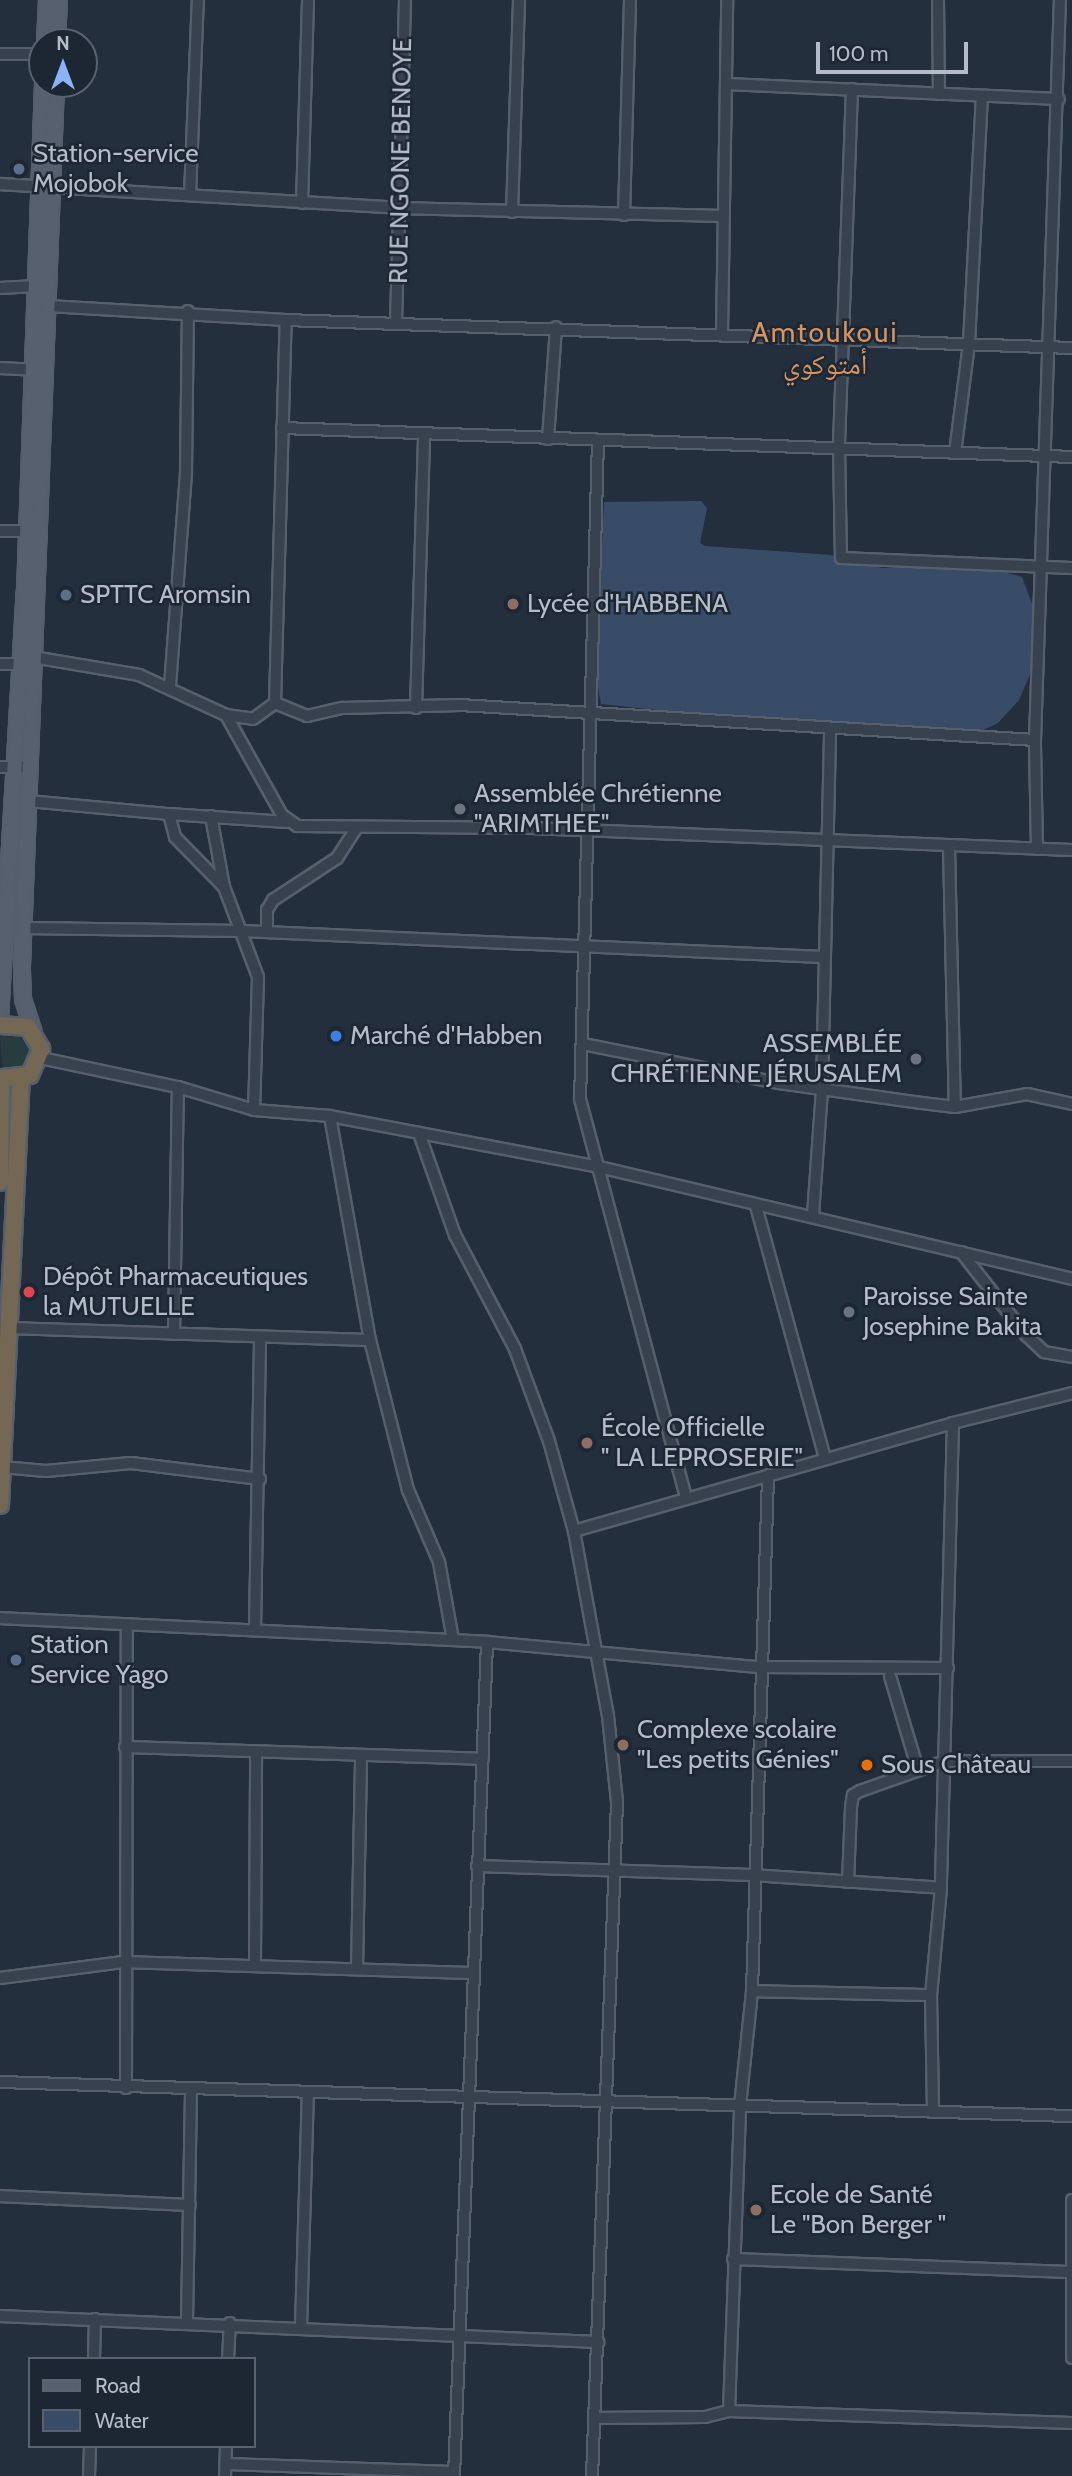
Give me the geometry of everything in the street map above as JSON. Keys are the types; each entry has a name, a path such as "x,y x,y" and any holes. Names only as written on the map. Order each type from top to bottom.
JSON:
{"highway":[{"path":"0,1026 21,1024 34,1033 41,1058 21,1080 0,1505"},
{"path":"0,1182 1,1079 21,1080"}],"main road":[{"path":"46,28 47,0"},
{"path":"58,28 59,0"},
{"path":"32,531 48,306 43,98"},
{"path":"0,1019 14,767 27,661 36,286 55,98"},
{"path":"14,767 28,801 23,999 34,1033"}],"street":[{"path":"190,195 198,0"},
{"path":"302,202 308,0"},
{"name":"RUE NGONE BENOYE","path":"396,323 405,0"},
{"path":"512,212 519,0"},
{"path":"624,215 630,0"},
{"path":"722,333 720,216 727,0"},
{"path":"938,0 939,94"},
{"path":"1037,849 1035,740 1040,567 1064,4"},
{"path":"0,54 28,54"},
{"path":"726,84 1059,99"},
{"path":"852,89 839,447 841,558 1072,568"},
{"path":"955,453 969,343 982,97"},
{"path":"0,184 401,208 720,216"},
{"path":"0,288 36,286"},
{"path":"48,306 188,311 286,320 556,327 1072,348"},
{"path":"170,686 186,471 188,311"},
{"path":"275,703 286,320"},
{"path":"548,439 556,327"},
{"path":"0,368 33,370"},
{"path":"282,428 1072,457"},
{"path":"416,708 424,434"},
{"path":"598,440 589,710 590,835 580,1099 686,1498"},
{"path":"0,531 32,531"},
{"path":"0,664 27,661 98,665 170,686 226,715 253,719 275,703"},
{"path":"275,703 307,716 343,708 589,710 1035,740"},
{"path":"226,715 287,822"},
{"path":"813,1215 822,1088 822,957 830,728"},
{"path":"28,801 355,830 457,826 590,835 827,840 949,848 1072,850"},
{"path":"169,814 175,837 224,887"},
{"path":"211,816 224,887 258,976 254,1110"},
{"path":"267,932 267,910 273,900 337,858 355,830"},
{"path":"949,848 955,1107"},
{"path":"23,928 242,931 822,957"},
{"path":"583,1044 822,1088 955,1107 1027,1094 1072,1104"},
{"path":"41,1058 178,1087 254,1110 330,1116 596,1167 757,1206 813,1215 1072,1279"},
{"path":"174,1334 178,1087"},
{"path":"330,1116 370,1340 408,1490 439,1562 453,1640"},
{"path":"419,1133 456,1235 515,1349 574,1531 598,1652 617,1802 593,2476"},
{"path":"757,1206 825,1458"},
{"path":"961,1252 1035,1343 1058,1358 1072,1357"},
{"path":"7,1328 370,1340"},
{"path":"256,1628 260,1338"},
{"path":"574,1531 825,1458 1072,1393"},
{"path":"933,2109 931,1995 941,1888 953,1423"},
{"path":"2,1467 46,1471 131,1463 260,1479"},
{"path":"729,2412 740,2106 752,1991 752,1877 758,1667 768,1475"},
{"path":"0,1618 256,1628 487,1642 758,1667 948,1668"},
{"path":"126,2088 123,1962 127,1623"},
{"path":"226,2464 454,2474 470,1973 487,1642"},
{"path":"890,1676 918,1770"},
{"path":"125,1747 483,1759"},
{"path":"256,1752 256,1964"},
{"path":"357,1969 361,1755"},
{"path":"848,1882 853,1795 945,1760 1072,1760"},
{"path":"477,1866 941,1888"},
{"path":"752,1877 941,1888"},
{"path":"0,1978 123,1962 256,1964 470,1973"},
{"path":"752,1991 931,1995"},
{"path":"0,2082 607,2105 933,2109 1072,2116"},
{"path":"187,2321 191,2090"},
{"path":"301,2326 308,2094"},
{"path":"0,2196 190,2205"},
{"path":"1072,2200 1072,2358"},
{"path":"733,2259 1070,2272"},
{"path":"0,2316 460,2332 598,2342"},
{"path":"94,2357 95,2319"},
{"path":"229,2323 229,2357"},
{"path":"594,2418 705,2417 729,2412 1072,2423"},
{"path":"89,2476 90,2448"},
{"path":"225,2476 226,2448"}],"green space":[{"path":"18,1035 30,1051 27,1064 3,1071 0,1036"}],"water":[{"path":"701,501 707,508 700,543 705,546 831,555 882,568 983,566 1022,577 1034,609 1032,670 1019,700 998,723 975,734 769,722 601,704 596,677 604,502"}],"place":[{"name":"Station-service Mojobok","path":"19,169"},
{"name":"SPTTC Aromsin","path":"66,595"},
{"name":"Lycée d'HABBENA","path":"513,604"},
{"name":"Assemblée Chrétienne \"ARIMTHEE\"","path":"460,809"},
{"name":"Marché d'Habben","path":"336,1036"},
{"name":"ASSEMBLÉE CHRÉTIENNE JÉRUSALEM","path":"916,1059"},
{"name":"Dépôt Pharmaceutiques la MUTUELLE","path":"29,1292"},
{"name":"Paroisse Sainte Josephine Bakita","path":"849,1312"},
{"name":"École Officielle \" LA LEPROSERIE\"","path":"587,1443"},
{"name":"Station Service Yago","path":"16,1660"},
{"name":"Complexe scolaire \"Les petits Génies\"","path":"623,1745"},
{"name":"Sous Château","path":"867,1765"},
{"name":"Ecole de Santé Le \"Bon Berger \"","path":"756,2210"}],"district":[{"name":"Amtoukoui أمتوكوي","path":"825,348"}]}
